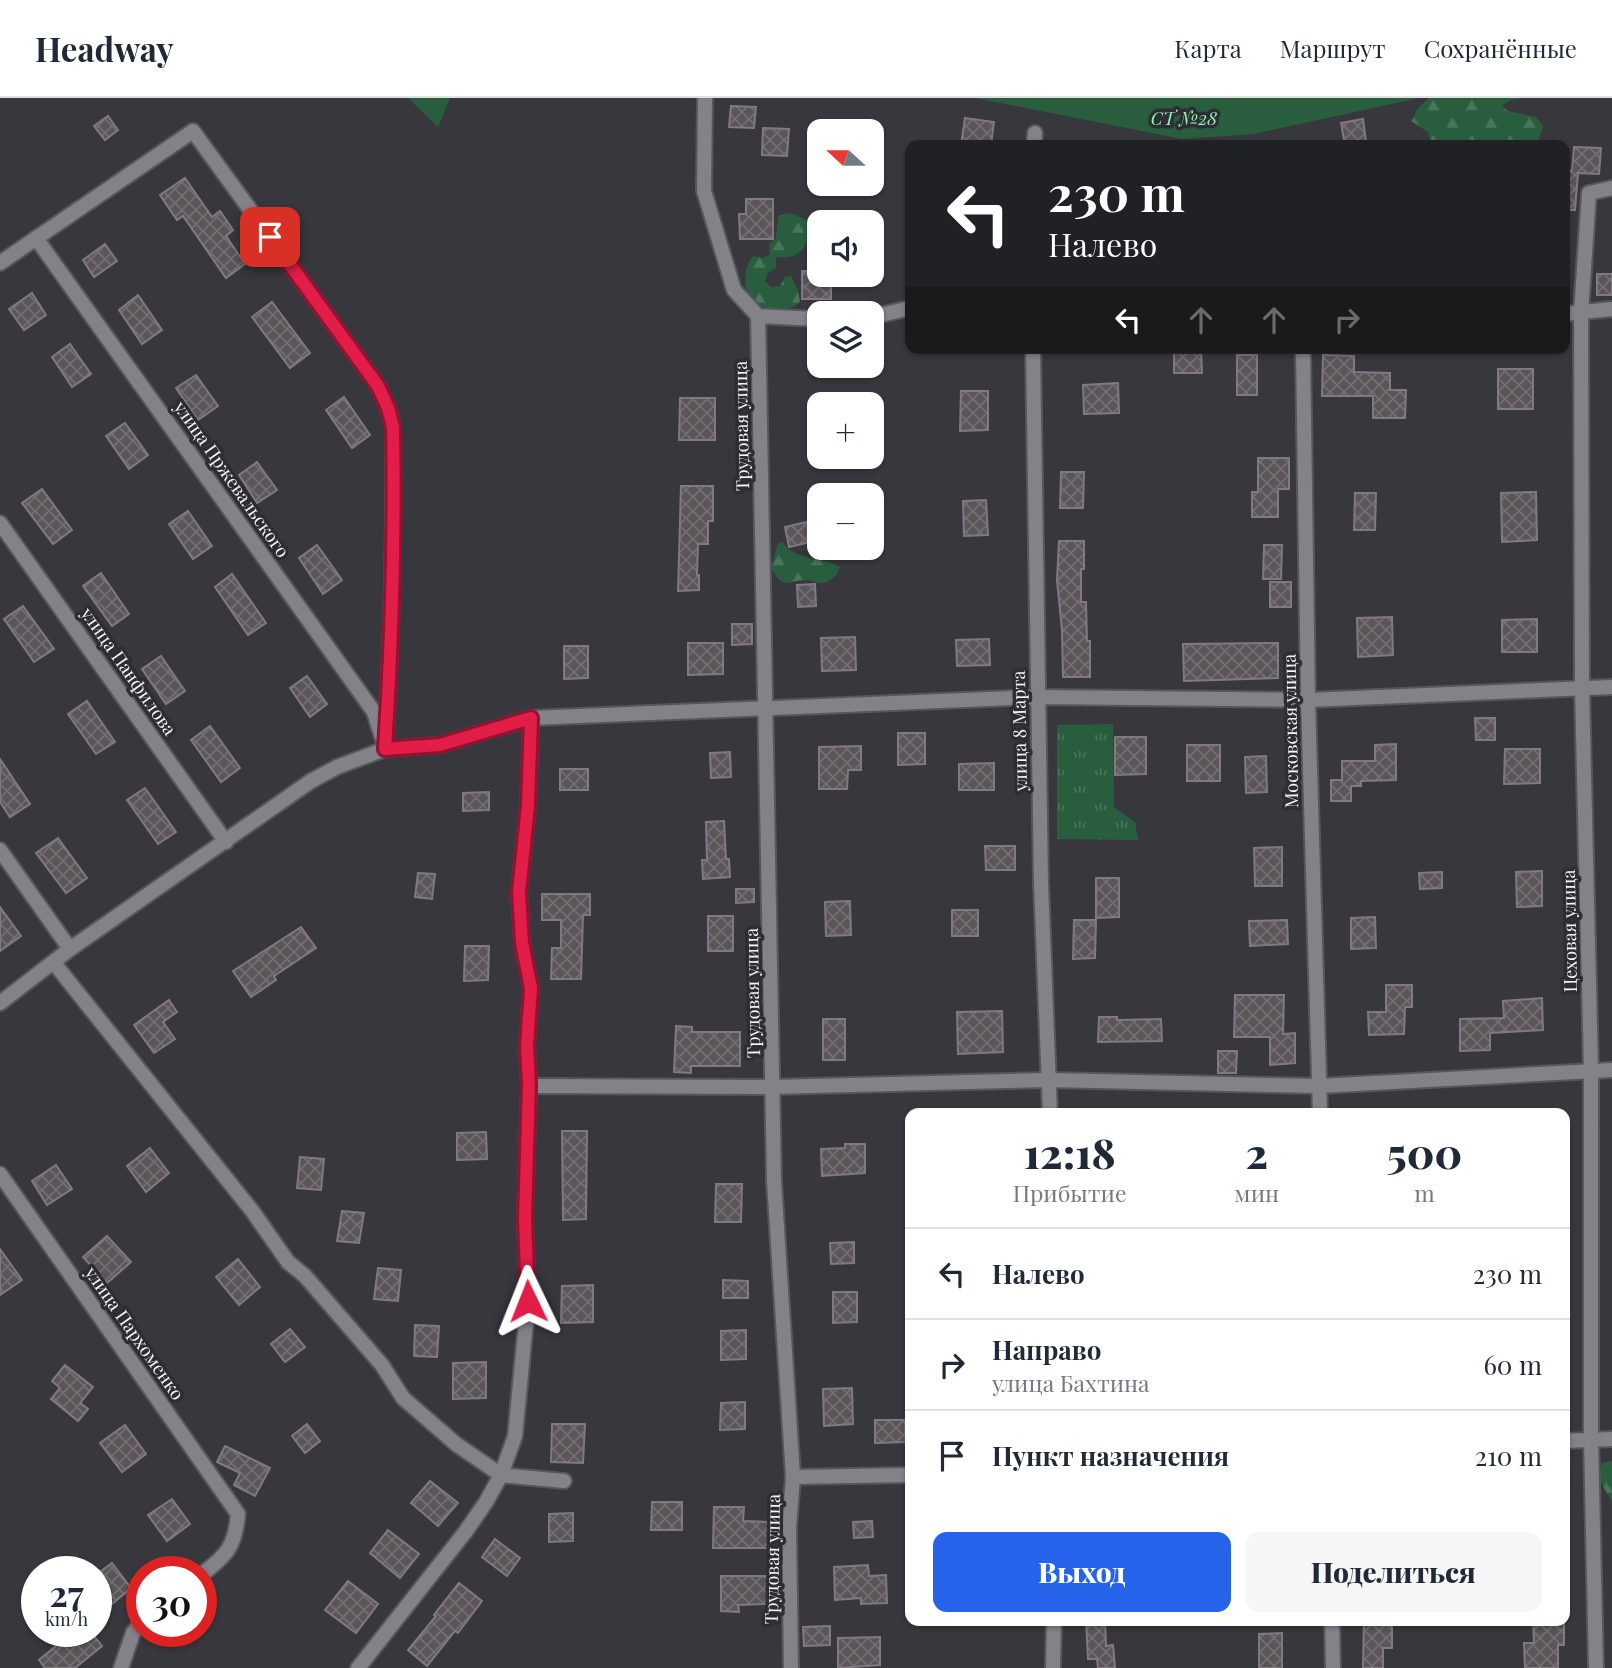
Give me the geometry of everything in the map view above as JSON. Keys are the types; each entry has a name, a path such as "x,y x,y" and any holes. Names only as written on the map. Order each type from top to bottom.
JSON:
{"street":[{"path":"705,98 704,191 734,290 758,316 807,318"},
{"path":"0,263 193,131 378,386 388,408 393,427 392,565 391,659 385,749"},
{"name":"Цеховая улица","path":"1596,1668 1591,1439 1591,1070 1582,688 1581,313 1588,193 1612,188"},
{"name":"улица Пржевальского","path":"36,238 374,712 385,749"},
{"path":"1570,314 1612,309"},
{"path":"884,314 905,310"},
{"name":"Трудовая улица","path":"758,316 772,1087 778,1259 793,1477 789,1527 791,1668"},
{"name":"улица 8 Марта","path":"1033,354 1041,883 1050,1108"},
{"name":"Московская улица","path":"1303,354 1308,699 1320,1108"},
{"name":"улица Панфилова","path":"0,523 226,842"},
{"path":"0,1003 70,949 311,781 337,766 385,749 440,745 531,718 1038,696 1308,699 1612,687"},
{"path":"358,1668 486,1502 515,1436 528,1301 525,1219 529,1086 527,1046 531,988 522,943 519,892 528,806 531,718"},
{"path":"0,850 70,949"},
{"path":"54,963 253,1212 288,1262 305,1276 382,1365 403,1398 456,1444 500,1475 564,1481"},
{"path":"529,1086 772,1087 1050,1080 1319,1086 1612,1070"},
{"name":"улица Пархоменко","path":"0,1174 238,1514 236,1534 225,1556 217,1562"},
{"path":"1570,1441 1612,1439"},
{"path":"793,1477 905,1475"},
{"path":"1053,1668 1054,1626"},
{"path":"1332,1626 1333,1668"},
{"path":"121,1668 129,1647"}],"green space":[{"path":"408,98 450,98 438,127"},
{"name":"СТ №28","path":"975,98 1419,98 1254,134 1182,139"},
{"path":"1429,98 1523,98 1502,105 1508,111 1536,117 1543,126 1540,140 1430,140 1428,132 1411,121 1418,108"},
{"path":"790,213 807,221 807,242 801,251 791,257 776,257 776,268 767,274 765,281 771,287 780,286 785,277 791,276 800,302 783,309 751,304 745,279 749,261 753,256 763,258 770,254 769,244 776,238 778,216"},
{"path":"783,542 794,553 807,558 807,560 833,564 840,567 839,570 823,583 801,580 783,583 771,568 778,543"},
{"path":"1113,724 1114,807 1135,822 1138,840 1057,839 1057,725"},
{"path":"1612,1461 1612,1502 1599,1474 1602,1463"}],"building":[{"path":"731,106 756,107 754,128 729,127"},
{"path":"108,116 118,130 105,140 94,126"},
{"path":"965,118 994,122 992,140 962,140"},
{"path":"1363,119 1366,140 1344,140 1341,123"},
{"path":"763,128 789,129 787,156 762,155"},
{"path":"1574,147 1601,148 1599,174 1578,173 1575,210 1570,210"},
{"path":"185,178 212,217 220,211 233,230 226,236 245,264 226,278 183,216 177,220 160,195"},
{"path":"746,199 773,199 773,239 740,239 739,214 746,214"},
{"path":"105,244 117,261 94,277 83,260"},
{"path":"802,271 807,271 807,287 831,287 831,299 802,299"},
{"path":"1597,274 1612,274 1612,295 1597,295"},
{"path":"32,293 46,315 24,330 9,309"},
{"path":"138,295 162,330 142,344 119,310"},
{"path":"272,302 310,353 290,368 252,317"},
{"path":"70,344 91,374 72,387 52,357"},
{"path":"1174,354 1201,354 1202,373 1174,373"},
{"path":"1237,355 1257,355 1257,395 1237,395"},
{"path":"1323,355 1354,356 1354,372 1390,373 1390,390 1406,390 1405,418 1373,418 1373,396 1322,396"},
{"path":"1498,369 1533,369 1533,409 1498,409"},
{"path":"196,375 218,406 198,420 176,388"},
{"path":"1118,383 1119,413 1084,414 1083,385"},
{"path":"961,391 988,391 988,430 960,431"},
{"path":"344,397 370,435 352,448 326,410"},
{"path":"680,398 715,398 715,440 679,440"},
{"path":"125,423 148,455 129,469 106,436"},
{"path":"1258,458 1289,458 1289,489 1278,489 1278,517 1252,517 1252,492 1258,492"},
{"path":"257,462 277,490 257,503 239,475"},
{"path":"1061,472 1084,472 1083,508 1060,508"},
{"path":"681,486 713,486 713,521 708,521 708,544 698,544 699,590 678,591"},
{"path":"42,489 72,530 53,544 22,503"},
{"path":"1536,492 1537,540 1502,542 1501,493"},
{"path":"1355,493 1376,493 1375,530 1354,530"},
{"path":"986,500 988,535 964,536 963,501"},
{"path":"188,511 212,546 193,559 169,524"},
{"path":"807,522 807,543 789,547 785,527"},
{"path":"1059,541 1084,541 1081,602 1086,602 1090,677 1063,677 1057,580"},
{"path":"317,545 342,580 323,594 299,558"},
{"path":"1264,545 1282,545 1281,579 1263,579"},
{"path":"101,573 129,614 112,626 83,586"},
{"path":"232,574 266,623 248,635 215,587"},
{"path":"1270,582 1291,582 1291,607 1270,607"},
{"path":"815,584 816,606 798,607 797,585"},
{"path":"23,606 54,649 34,662 4,619"},
{"path":"1392,617 1393,655 1358,657 1357,618"},
{"path":"1537,619 1537,652 1502,652 1502,620"},
{"path":"732,624 752,624 752,644 732,645"},
{"path":"855,637 856,670 822,671 821,638"},
{"path":"989,639 990,665 957,666 956,640"},
{"path":"688,643 723,643 723,674 688,675"},
{"path":"1278,643 1278,678 1184,681 1183,644"},
{"path":"564,646 588,646 588,678 564,679"},
{"path":"161,656 185,691 166,704 142,669"},
{"path":"307,676 327,704 310,717 290,688"},
{"path":"87,701 115,742 96,754 68,714"},
{"path":"1475,718 1495,718 1495,740 1476,740"},
{"path":"210,726 240,768 221,782 191,740"},
{"path":"898,733 925,733 925,764 898,765"},
{"path":"1115,737 1146,737 1146,774 1115,775"},
{"path":"1396,744 1396,780 1361,781 1361,786 1351,786 1351,801 1331,801 1331,780 1342,780 1342,761 1375,761 1375,745"},
{"path":"1187,745 1220,745 1220,781 1187,781"},
{"path":"861,746 861,770 848,770 847,789 819,789 819,747"},
{"path":"1505,749 1540,749 1540,783 1504,784"},
{"path":"730,752 731,777 711,778 710,753"},
{"path":"1266,756 1267,792 1246,793 1245,757"},
{"path":"0,759 30,804 10,817 0,802"},
{"path":"994,763 994,790 959,790 959,764"},
{"path":"560,769 588,769 588,790 560,790"},
{"path":"145,788 176,832 158,844 127,800"},
{"path":"489,792 489,810 463,811 463,793"},
{"path":"724,821 730,877 703,879 702,860 707,860 706,822"},
{"path":"58,838 87,878 66,893 36,853"},
{"path":"985,846 1015,846 1015,870 986,870"},
{"path":"1282,847 1282,886 1255,886 1254,848"},
{"path":"1542,871 1542,906 1517,907 1516,872"},
{"path":"1442,872 1442,888 1420,889 1419,873"},
{"path":"418,873 435,874 432,899 415,897"},
{"path":"1096,878 1119,878 1119,917 1096,918"},
{"path":"736,889 754,889 754,902 736,903"},
{"path":"542,894 590,894 590,915 583,915 581,979 551,979 552,948 561,948 561,920 542,920"},
{"path":"850,901 851,935 826,936 825,902"},
{"path":"0,907 21,936 0,951"},
{"path":"952,910 978,910 978,936 952,936"},
{"path":"708,916 733,916 733,951 708,951"},
{"path":"1375,917 1376,948 1351,949 1351,918"},
{"path":"1074,920 1096,920 1095,958 1073,959"},
{"path":"1287,920 1288,944 1250,946 1249,921"},
{"path":"301,927 316,948 274,976 276,980 251,997 233,971"},
{"path":"465,946 489,946 488,980 464,981"},
{"path":"1386,985 1412,985 1412,1007 1405,1007 1404,1034 1369,1035 1368,1012 1386,1012"},
{"path":"1235,995 1284,995 1283,1034 1295,1033 1295,1063 1270,1065 1270,1037 1234,1037"},
{"path":"1542,998 1543,1030 1490,1033 1490,1050 1460,1051 1460,1019 1504,1018 1503,1001"},
{"path":"169,1000 177,1012 163,1022 175,1039 154,1053 134,1025"},
{"path":"1002,1011 1003,1052 958,1054 957,1012"},
{"path":"1099,1017 1117,1017 1117,1020 1161,1019 1162,1041 1098,1042"},
{"path":"823,1019 845,1019 845,1060 823,1060"},
{"path":"676,1026 692,1027 692,1032 740,1032 740,1066 691,1066 691,1073 674,1072"},
{"path":"1218,1051 1237,1051 1236,1073 1218,1073"},
{"path":"562,1131 587,1131 586,1219 563,1220"},
{"path":"486,1132 487,1159 457,1160 457,1133"},
{"path":"845,1144 865,1144 865,1173 822,1176 821,1149 845,1148"},
{"path":"150,1148 169,1173 146,1192 127,1166"},
{"path":"300,1157 324,1159 321,1190 297,1188"},
{"path":"56,1165 72,1189 47,1205 32,1181"},
{"path":"716,1184 742,1184 741,1222 715,1222"},
{"path":"342,1211 364,1213 359,1243 337,1241"},
{"path":"107,1236 131,1262 107,1283 83,1257"},
{"path":"854,1242 854,1263 831,1264 830,1243"},
{"path":"0,1249 22,1280 0,1295"},
{"path":"238,1259 260,1287 239,1305 216,1277"},
{"path":"378,1268 401,1270 398,1301 374,1299"},
{"path":"723,1280 748,1281 748,1298 723,1298"},
{"path":"593,1285 593,1322 561,1323 562,1286"},
{"path":"833,1292 857,1292 857,1322 833,1323"},
{"path":"415,1325 439,1326 437,1357 414,1356"},
{"path":"290,1329 305,1347 285,1362 271,1344"},
{"path":"746,1330 746,1359 721,1360 721,1331"},
{"path":"486,1362 486,1398 453,1399 453,1363"},
{"path":"65,1365 93,1387 80,1403 88,1409 78,1421 51,1399 60,1388 52,1381"},
{"path":"852,1388 853,1424 824,1426 823,1389"},
{"path":"745,1402 745,1429 720,1430 721,1403"},
{"path":"875,1420 905,1420 905,1442 875,1443"},
{"path":"307,1424 320,1441 305,1453 292,1436"},
{"path":"552,1424 585,1424 583,1463 551,1462"},
{"path":"125,1425 146,1454 122,1472 100,1443"},
{"path":"225,1446 270,1468 255,1496 234,1485 240,1473 217,1462"},
{"path":"430,1481 458,1503 438,1526 411,1503"},
{"path":"172,1499 190,1524 167,1541 148,1515"},
{"path":"652,1502 682,1502 682,1530 651,1530"},
{"path":"714,1507 744,1507 743,1521 769,1522 769,1548 713,1548"},
{"path":"573,1513 573,1541 549,1542 549,1514"},
{"path":"872,1521 873,1537 854,1538 853,1522"},
{"path":"388,1530 419,1554 400,1578 370,1553"},
{"path":"495,1539 520,1558 507,1576 482,1557"},
{"path":"112,1563 126,1581 126,1592 112,1604"},
{"path":"868,1565 869,1576 886,1575 887,1603 861,1604 861,1598 835,1600 834,1567"},
{"path":"721,1576 767,1576 767,1604 738,1605 739,1612 721,1611"},
{"path":"348,1581 378,1604 356,1633 325,1610"},
{"path":"459,1583 482,1601 458,1633 455,1631 427,1666 408,1650"},
{"path":"830,1626 830,1645 804,1646 803,1627"},
{"path":"1086,1626 1105,1626 1106,1646 1113,1645 1115,1668 1098,1668 1097,1659 1088,1659"},
{"path":"1364,1626 1392,1626 1392,1648 1383,1648 1383,1668 1363,1668"},
{"path":"1533,1626 1564,1626 1564,1645 1558,1645 1558,1668 1525,1668 1524,1643 1534,1643"},
{"path":"1282,1633 1282,1668 1259,1668 1259,1634"},
{"path":"880,1637 880,1665 838,1668 838,1638"},
{"path":"55,1647 101,1647 75,1668 45,1668 39,1660"}],"route":[{"path":"270,237 378,386 393,427 391,659 385,749 440,745 531,718 531,764 519,892 522,943 531,988 527,1046 529,1086 525,1219 528,1301"}]}
